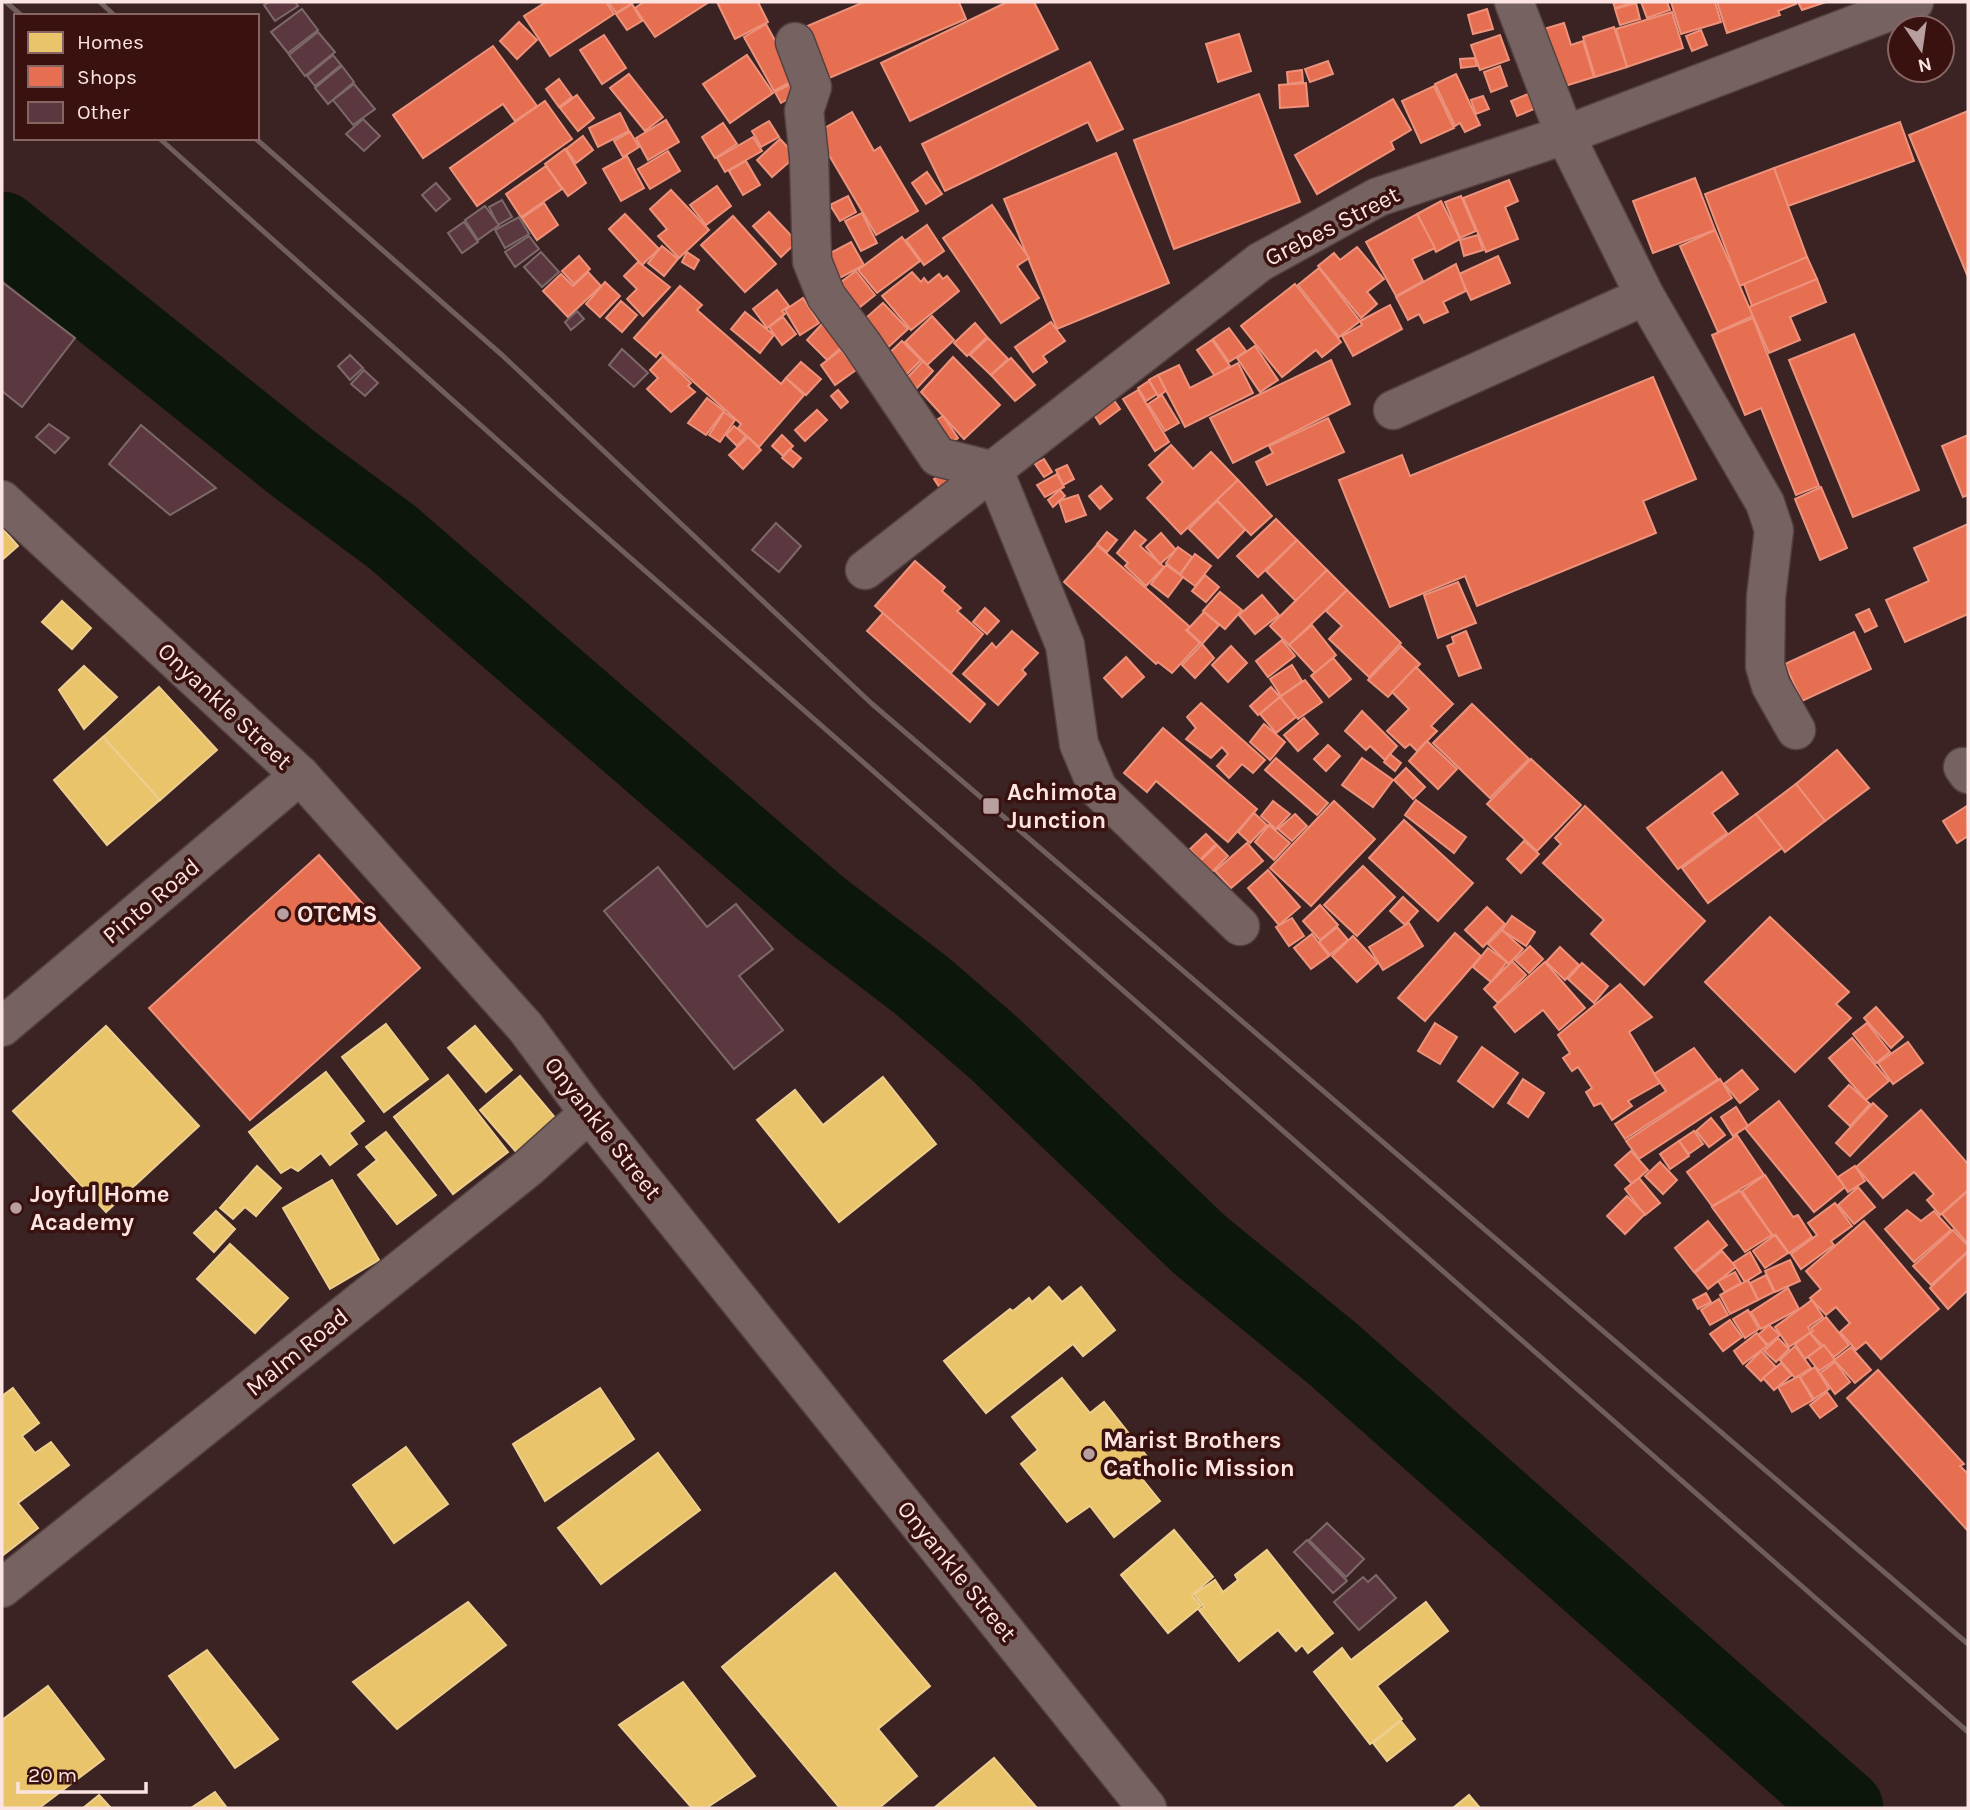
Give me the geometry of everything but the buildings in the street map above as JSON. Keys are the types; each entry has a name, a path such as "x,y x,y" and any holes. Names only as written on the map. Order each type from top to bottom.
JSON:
{"street":[{"path":"1514,2 1565,135 1645,296 1765,503 1774,530 1766,597 1765,666 1771,687 1796,730"},
{"name":"Grebes Street","path":"865,570 1260,262 1378,197 1565,135 1914,2"},
{"path":"795,42 812,87 804,111 810,156 812,261 826,296 862,344 938,457 993,471 1065,645 1079,744 1098,789 1240,926"},
{"path":"1393,410 1645,296"},
{"name":"Onyankle Street","path":"2,500 300,775 526,1028 589,1113 1147,1808"},
{"name":"Pinto Road","path":"2,1027 300,775"},
{"name":"Malm Road","path":"2,1588 528,1167 589,1113"}],"waterway":[{"path":"2,230 295,465 392,537 819,907 921,985 994,1048 1200,1245 1333,1354 1845,1808"}],"railway":[{"path":"6,2 20,14"},
{"path":"100,2 113,14"},
{"path":"161,140 561,497 1968,1732"},
{"path":"257,140 502,355 871,703 1968,1644"}],"place":[{"name":"Achimota Junction","path":"991,806"},
{"name":"OTCMS","path":"283,914"},
{"name":"Joyful Home Academy","path":"16,1208"},
{"name":"Marist Brothers Catholic Mission","path":"1089,1454"}]}
